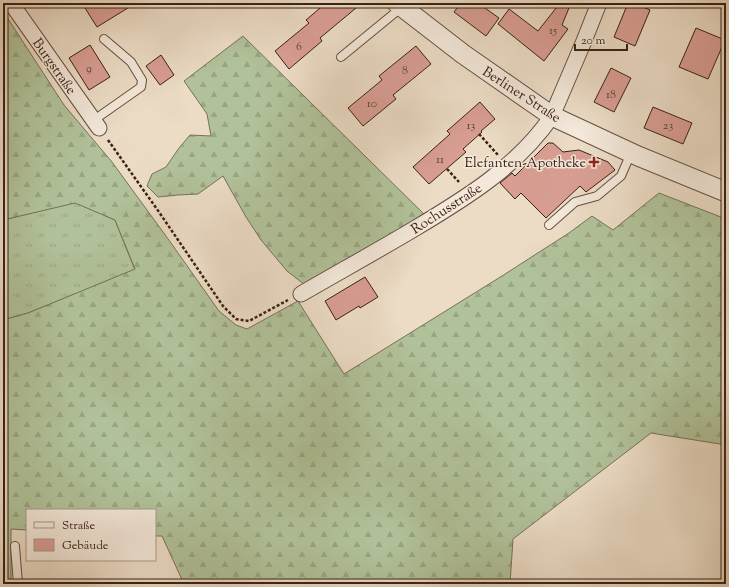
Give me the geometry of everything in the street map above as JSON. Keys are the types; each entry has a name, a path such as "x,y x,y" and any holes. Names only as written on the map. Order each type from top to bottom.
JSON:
{"street":[{"name":"Burgstraße","path":"11,3 96,124"},
{"name":"Rochusstraße","path":"301,294 452,206 488,181 521,153 552,116 599,3"},
{"name":"Berliner Straße","path":"400,5 463,54 552,116 631,153 726,192"}],"lane":[{"path":"341,57 400,5"},
{"path":"96,124 141,87 142,80 131,62 104,39"},
{"path":"549,225 575,202 596,196 620,176 631,153"},
{"path":"15,546 18,584"}],"path":[{"path":"96,124 160,212 223,306 236,319 250,321 301,294"},
{"path":"479,134 507,165"}],"green space":[{"path":"3,11 64,105 112,162 219,311 236,325 247,329 298,301 344,374 502,276 569,233 592,216 613,230 659,193 726,219 726,445 651,433 513,539 510,584 184,584 162,536 156,536 156,509 26,509 26,530 11,529 11,584 3,584 3,320 28,313 135,269 115,220 75,203 3,220"},
{"path":"243,36 427,217 305,285 287,271 261,240 223,176 198,194 158,197 147,186 152,174 166,167 190,135 211,136 207,114 184,81"},
{"path":"75,202 115,220 135,270 28,313 3,320 3,220"}],"building":[{"path":"93,3 136,3 97,27 85,8"},
{"path":"326,3 362,3 320,38 322,41 289,69 275,51 309,23 306,20"},
{"path":"461,3 478,3 499,18 486,36 454,12"},
{"path":"560,3 571,3 562,25 568,29 544,61 498,24 509,9 538,31"},
{"path":"628,3 633,3 650,10 635,46 614,37"},
{"path":"696,28 725,40 708,79 679,67"},
{"path":"90,45 110,77 89,90 69,58"},
{"path":"416,46 431,64 393,95 396,99 363,126 348,108 382,80 379,76"},
{"path":"161,55 174,75 160,85 146,66"},
{"path":"611,68 631,78 614,112 594,102"},
{"path":"480,102 495,119 463,149 466,152 429,184 413,167 450,134 447,131"},
{"path":"653,107 692,123 683,144 644,128"},
{"path":"548,143 553,143 563,152 579,150 608,162 615,170 586,192 580,186 546,218 521,193 515,199 500,183 512,173 515,176"},
{"path":"365,277 378,297 360,308 359,306 336,320 325,301"}],"place":[{"name":"Elefanten-Apotheke","path":"594,162"}]}
